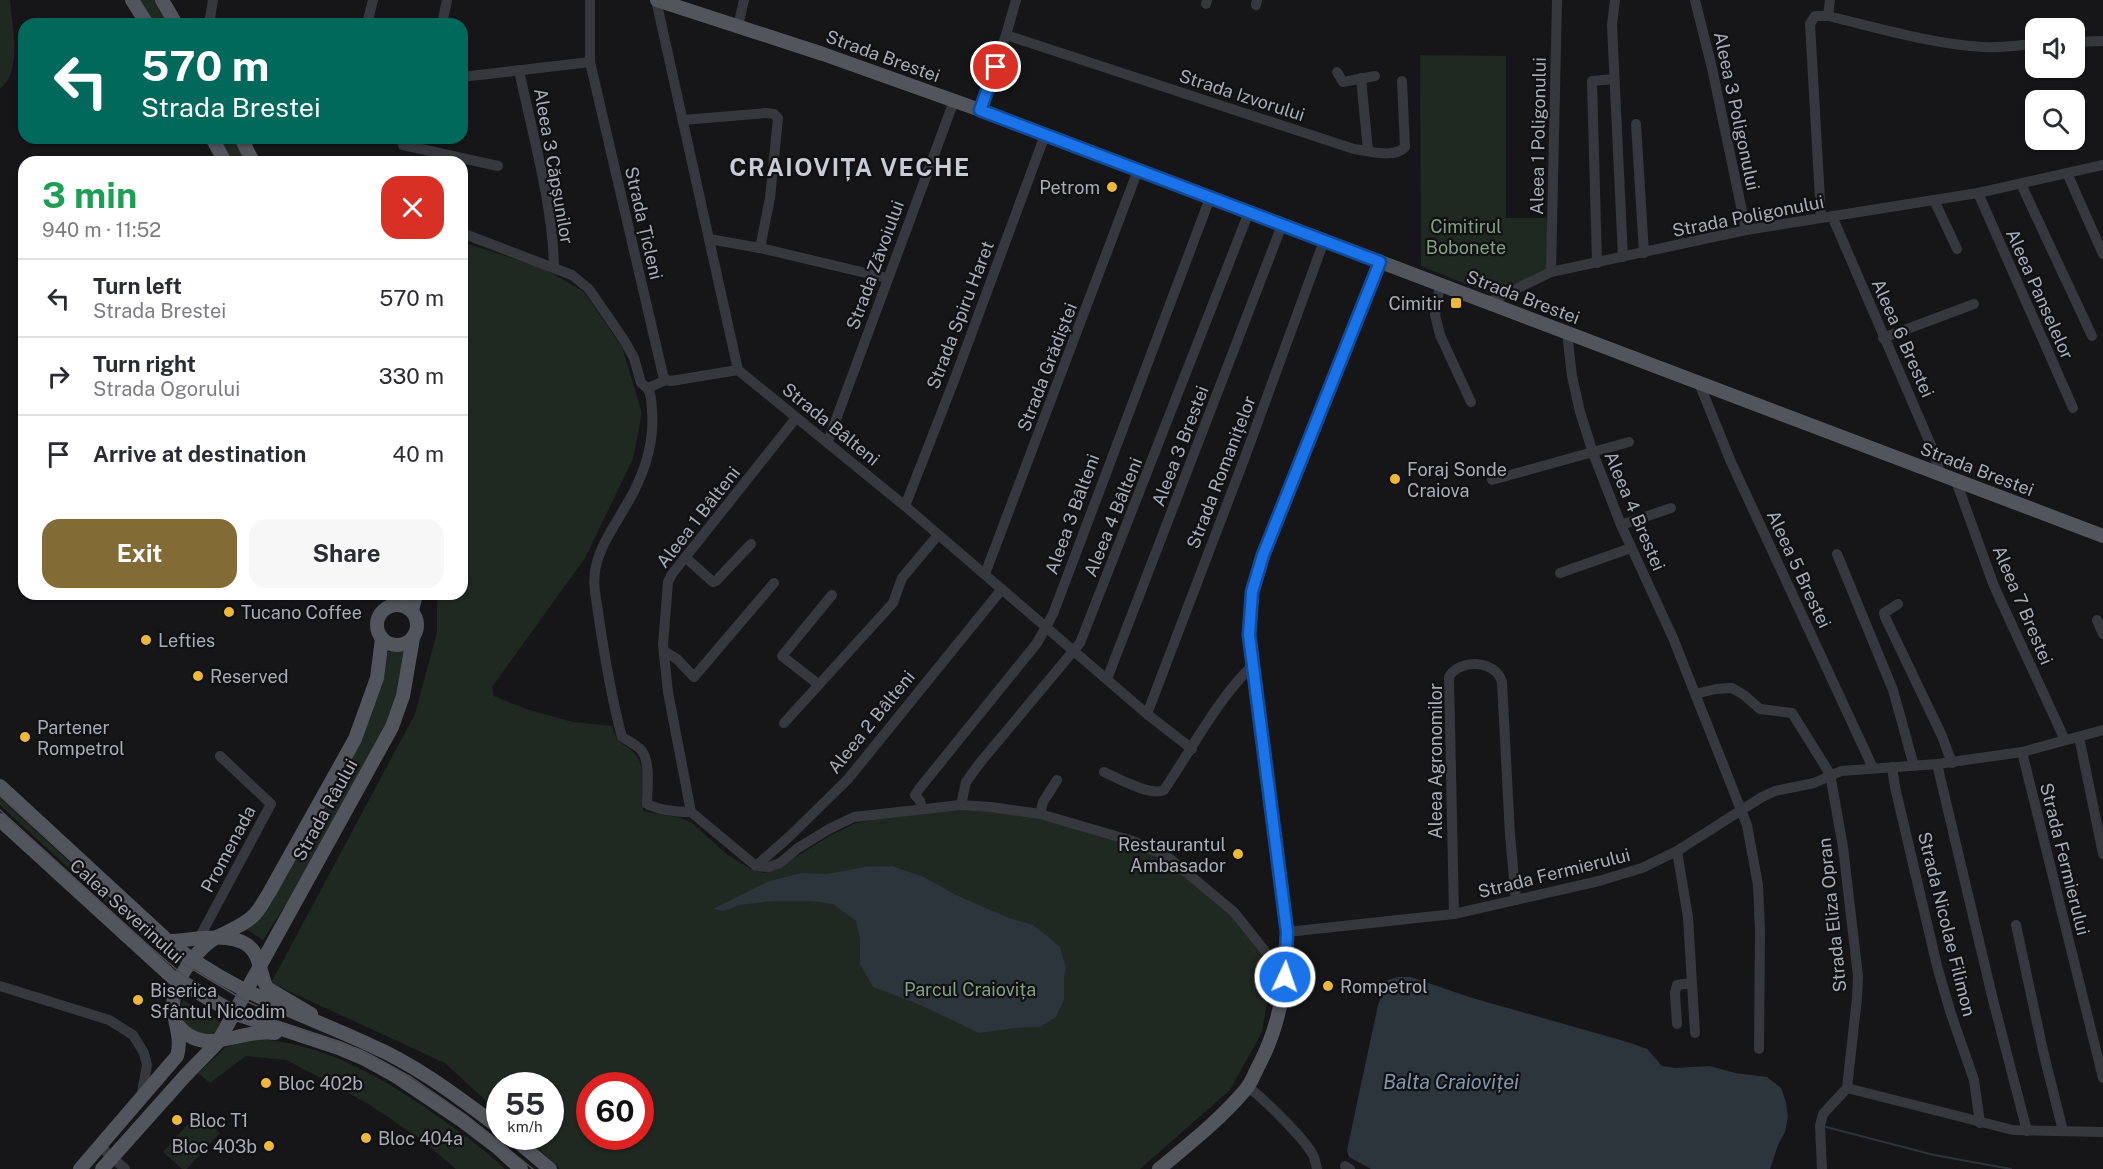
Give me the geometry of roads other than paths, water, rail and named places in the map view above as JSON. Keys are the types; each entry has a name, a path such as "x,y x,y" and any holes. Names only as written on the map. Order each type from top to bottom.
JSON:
{"main road":[{"path":"132,0 143,18"},
{"path":"162,0 172,18"},
{"name":"Strada Brestei","path":"657,0 823,54 980,110 2103,536"},
{"path":"1159,1169 1214,1122 1248,1087 1266,1052 1277,1021 1287,965 1287,932 1252,666 1249,635 1252,592 1263,555 1380,262"},
{"name":"Strada Râului","path":"101,1169 218,1042 259,964 392,727 403,696 413,638 418,624 412,611 415,600"},
{"name":"Strada Râului","path":"174,1016 174,994 192,961 204,946 255,915 355,739 377,678 382,639 377,622 381,612 388,601 412,611"},
{"path":"382,639 393,645 399,645 413,638"},
{"name":"Calea Severinului","path":"0,786 192,961 245,992 373,1046 401,1061 486,1119"},
{"name":"Calea Severinului","path":"0,820 105,914 154,963 180,982 233,1013 365,1059 394,1075 461,1120 521,1169"},
{"path":"168,941 234,938 247,944 254,952 267,988 299,1005 335,1030"},
{"path":"84,1164 177,1056 180,1042 174,1016 162,975 154,963"},
{"path":"174,1016 183,1033 193,1040 218,1042 257,1032 298,1035"},
{"path":"527,1150 550,1169"}],"street":[{"path":"210,18 213,0"},
{"path":"368,18 373,0"},
{"path":"443,18 447,0"},
{"name":"Strada Țicleni","path":"590,0 590,62 666,380"},
{"path":"648,388 666,380 738,370 657,0"},
{"path":"738,26 744,0"},
{"path":"980,110 1016,0"},
{"name":"Aleea 1 Poligonului","path":"1551,272 1557,0"},
{"path":"1613,0 1614,79 1623,257"},
{"name":"Aleea 3 Poligonului","path":"1695,0 1712,68 1746,230"},
{"path":"1830,0 1828,15 1918,38 1986,47 2025,45"},
{"name":"Aleea 6 Brestei","path":"1828,15 1815,16 1810,24 1827,217 1930,443 1941,475"},
{"name":"Strada Izvorului","path":"1006,35 1354,149 1368,151 1390,153 1404,149 1402,81"},
{"path":"2085,42 2103,41"},
{"path":"468,76 590,62"},
{"name":"Aleea 3 Căpșunilor","path":"519,70 543,186 554,268"},
{"path":"1337,72 1343,82 1375,76"},
{"path":"1361,78 1368,151"},
{"path":"1597,263 1592,81 1614,79"},
{"name":"Strada Zăvoiului","path":"828,441 954,101"},
{"path":"683,120 766,112 778,118 770,198 760,248"},
{"path":"1636,124 1644,253"},
{"name":"Strada Spiru Haret","path":"905,506 1045,135"},
{"path":"403,144 453,156"},
{"path":"468,159 498,166"},
{"name":"Strada Poligonului","path":"1487,303 1551,272 1746,230 1978,193 2103,165"},
{"name":"Strada Grădiștei","path":"985,574 1138,170"},
{"path":"2067,173 2103,254"},
{"path":"2021,184 2092,336"},
{"name":"Aleea Panselelor","path":"1978,193 2073,408"},
{"name":"Aleea 3 Bâlteni","path":"922,808 915,795 919,789 1037,643 1053,614 1210,198"},
{"path":"1934,200 1957,249"},
{"name":"Aleea 4 Bâlteni","path":"961,805 966,782 979,764 1080,643 1249,213"},
{"name":"Aleea 3 Brestei","path":"1107,679 1281,225"},
{"path":"468,234 572,275 589,289 624,340 634,358 641,383 648,388 651,394 654,430 647,459 637,485 608,534 596,567 594,585 602,642 619,728 622,737 643,752 646,764 647,804 675,812 691,812 756,866 769,867 780,863 819,835 854,817 961,805 1040,814 1133,841 1168,857 1234,912 1269,956 1287,965"},
{"path":"709,239 760,248 887,278"},
{"name":"Strada Romanițelor","path":"1147,714 1324,241"},
{"path":"1440,285 1435,315 1440,335 1471,402"},
{"path":"1883,338 1974,304"},
{"name":"Aleea 4 Brestei","path":"1568,333 1572,376 1593,453 1621,525 1673,638 1747,825 1758,885 1759,1049"},
{"name":"Strada Bâlteni","path":"738,370 828,441 1147,714 1192,749"},
{"name":"Aleea 5 Brestei","path":"1699,383 1731,462 1873,768"},
{"name":"Aleea 1 Bâlteni","path":"691,812 668,692 664,651 668,582 685,557 796,418"},
{"path":"1492,480 1629,442"},
{"name":"Aleea 7 Brestei","path":"1956,481 1994,586 2065,740"},
{"path":"1621,525 1671,508"},
{"path":"784,723 892,603 902,578 938,535"},
{"path":"685,557 713,582 751,544"},
{"path":"1560,573 1631,548"},
{"path":"1837,554 1893,690 1914,766"},
{"path":"664,651 676,659 694,677 774,583"},
{"name":"Aleea 2 Bâlteni","path":"756,866 790,836 854,772 1002,589"},
{"path":"818,684 782,656 832,595"},
{"path":"1898,604 1884,613 1885,617 1942,736 1952,763"},
{"path":"2097,620 2103,634"},
{"name":"Aleea Agronomilor","path":"1454,914 1449,677 1452,671 1465,665 1487,666 1495,669 1500,674 1502,682 1510,835 1516,900"},
{"path":"1104,772 1122,781 1159,792 1164,790 1240,678 1252,666"},
{"path":"1695,694 1732,688 1760,709 1792,713 1830,774"},
{"name":"Strada Fermierului","path":"1287,932 1454,914 1610,878 1642,868 1677,852 1740,809 1768,794 1814,783 1830,774 1892,766 1952,763 2022,752 2103,730"},
{"path":"2079,737 2103,854"},
{"name":"Strada Fermierului","path":"2022,752 2103,1078"},
{"name":"Promenada","path":"198,940 271,804 220,756"},
{"path":"1937,764 1993,1000 2027,1131"},
{"name":"Strada Nicolae Filimon","path":"1892,766 1937,966 1974,1080 1980,1123"},
{"name":"Strada Eliza Opran","path":"1830,774 1843,847 1858,976 1847,1088"},
{"path":"1040,814 1043,802 1057,780"},
{"path":"1677,852 1685,893 1695,1033"},
{"path":"2016,925 2063,1131"},
{"path":"1677,1024 1674,993 1677,986 1692,983"},
{"path":"0,986 109,1020 133,1035 144,1053 147,1065 141,1098"},
{"path":"1248,1087 1301,1140 1314,1156 1317,1169"},
{"path":"1822,1169 1820,1126 1823,1114 1847,1088 2013,1130 2103,1132"},
{"path":"100,1146 125,1169"},
{"path":"84,1164 101,1169"}],"water":[{"path":"892,866 924,877 956,895 1009,918 1033,925 1060,947 1066,968 1064,1000 1056,1017 1040,1027 979,1033 918,1004 873,987 860,964 860,938 856,921 833,904 811,901 773,901 740,905 723,911 713,909 767,882 801,873 827,874 864,867"},
{"name":"Balta Craioviței","path":"1411,977 1469,997 1631,1043 1647,1049 1662,1066 1675,1068 1710,1066 1735,1073 1767,1077 1781,1088 1788,1117 1785,1132 1770,1169 1371,1169 1349,1157 1347,1150 1378,1005 1388,980"}],"waterway":[{"path":"1826,1127 1934,1155 2011,1169"}],"tram line":[{"path":"0,796 182,963 259,1007"},
{"path":"0,810 183,975 237,1007 361,1050 411,1077 466,1115 533,1169"}],"place":[{"name":"Petrom","path":"1112,187"},
{"name":"Cimitir","path":"1456,303"},
{"name":"Foraj Sonde Craiova","path":"1395,479"},
{"name":"Tucano Coffee","path":"229,612"},
{"name":"Lefties","path":"146,640"},
{"name":"Reserved","path":"198,676"},
{"name":"Partener Rompetrol","path":"25,737"},
{"name":"Restaurantul Ambasador","path":"1238,854"},
{"name":"Rompetrol","path":"1328,986"},
{"name":"Biserica Sfântul Nicodim","path":"138,1000"},
{"name":"Bloc 402b","path":"266,1083"},
{"name":"Bloc T1","path":"177,1120"},
{"name":"Bloc 404a","path":"366,1138"},
{"name":"Bloc 403b","path":"269,1146"}],"district":[{"name":"CRAIOVIȚA VECHE","path":"850,167"}],"park label":[{"name":"Cimitirul Bobonete","path":"1466,236"},
{"name":"Parcul Craiovița","path":"970,989"}]}
